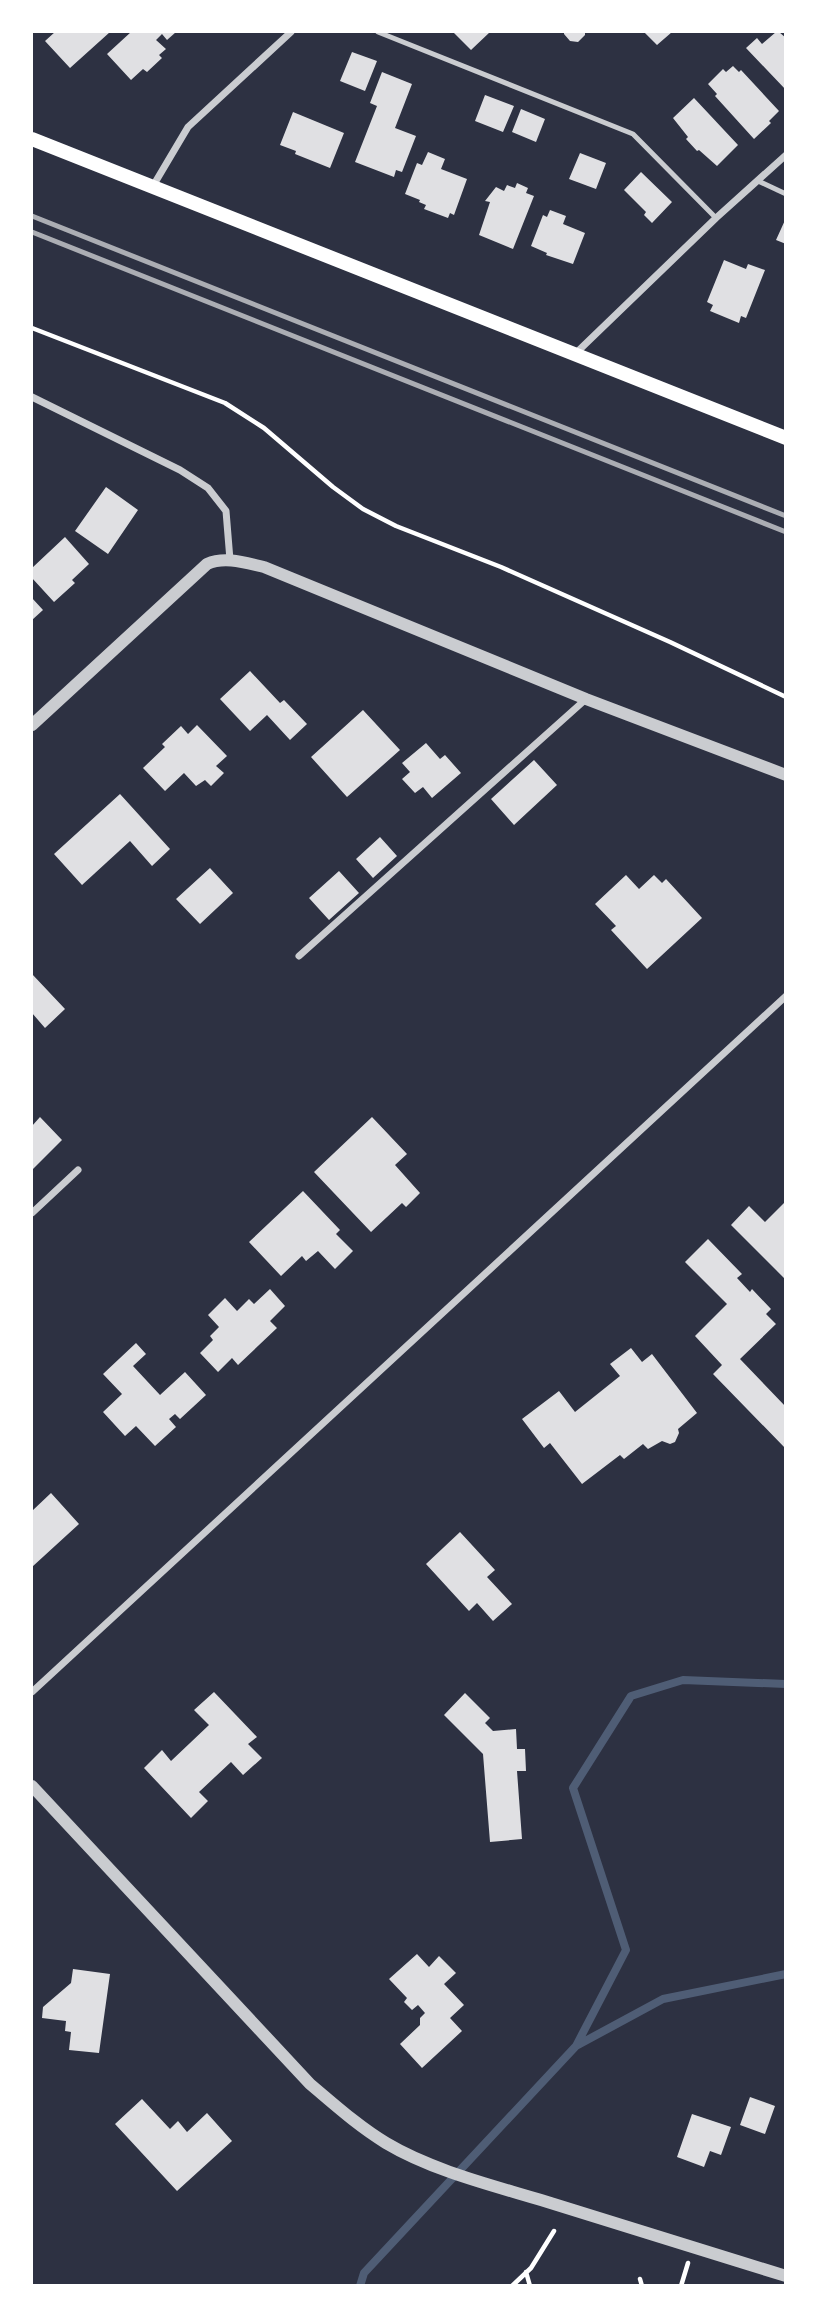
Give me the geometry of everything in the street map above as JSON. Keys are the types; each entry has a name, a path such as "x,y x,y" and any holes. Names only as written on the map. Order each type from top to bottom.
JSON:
{"main road":[{"path":"32,139 786,438"}],"street":[{"path":"153,187 188,127 291,32"},
{"path":"575,354 716,218 786,155"},
{"path":"32,397 180,470 208,488 226,511 229,560"},
{"path":"32,725 207,564 215,560 229,560 264,567 586,699 786,775"},
{"path":"299,956 586,699"},
{"path":"32,1692 786,996"},
{"path":"32,1213 78,1170"},
{"path":"32,1786 310,2084 354,2122 388,2144 424,2161 786,2276"}],"lane":[{"path":"378,32 633,134 716,218"},
{"path":"758,181 786,194"}],"path":[{"path":"32,328 225,403 264,428 363,509 396,526 501,567 786,697"},
{"path":"512,2286 526,2272 554,2231"},
{"path":"526,2272 530,2286"},
{"path":"640,2279 642,2286"}],"building":[{"path":"55,32 110,32 70,68 45,41"},
{"path":"131,32 176,32 167,40 162,34 156,40 166,49 159,55 162,58 147,72 143,69 131,80 107,54"},
{"path":"453,32 490,32 471,50"},
{"path":"564,32 585,32 585,35 578,42 570,41"},
{"path":"644,32 672,32 657,45"},
{"path":"776,32 786,38 786,90 746,48 757,38 762,44"},
{"path":"352,52 377,61 365,91 340,81"},
{"path":"733,66 739,72 741,70 779,111 754,139 715,96 717,94 708,84 723,69 726,72"},
{"path":"382,72 412,84 395,128 416,136 402,172 396,170 394,177 355,162 377,106 370,103"},
{"path":"485,95 514,106 503,132 475,121"},
{"path":"694,98 738,145 717,166 686,139 688,137 673,118"},
{"path":"521,109 545,119 536,142 512,132"},
{"path":"293,112 344,133 330,168 280,145"},
{"path":"428,152 445,159 441,169 467,179 454,215 450,213 448,218 424,209 426,205 419,202 420,200 405,194 417,163 422,165"},
{"path":"580,153 606,163 596,189 569,179"},
{"path":"641,172 672,202 652,223 644,215 646,212 624,190"},
{"path":"517,183 528,188 526,193 534,196 513,249 479,235 490,202 485,201 496,187 504,191 507,185 515,188"},
{"path":"550,210 566,216 563,224 585,233 573,264 546,255 547,253 531,246 543,215 547,217"},
{"path":"786,218 786,244 776,240"},
{"path":"724,260 746,269 748,264 765,270 746,318 741,316 739,323 710,311 713,305 707,302"},
{"path":"106,487 138,510 108,554 75,531"},
{"path":"65,537 89,564 72,580 75,583 54,602 32,578 32,568"},
{"path":"32,598 43,610 32,620"},
{"path":"250,671 280,703 284,700 307,724 290,740 267,715 250,731 220,699"},
{"path":"363,710 400,750 347,797 311,757"},
{"path":"197,725 227,756 216,766 224,773 211,786 205,780 196,786 184,773 165,791 143,768 165,747 162,744 181,726 188,734"},
{"path":"426,743 440,759 445,755 461,773 432,798 423,787 415,793 402,779 410,772 402,763"},
{"path":"534,760 557,785 514,825 491,799"},
{"path":"120,794 170,849 152,866 130,841 82,885 54,854"},
{"path":"380,837 397,856 373,878 356,859"},
{"path":"210,868 233,893 200,924 176,899"},
{"path":"339,871 359,893 329,920 309,898"},
{"path":"626,875 639,889 654,875 662,883 666,879 702,918 647,969 611,930 616,926 595,904"},
{"path":"32,974 65,1009 45,1028 32,1013"},
{"path":"40,1117 62,1140 32,1170 32,1126"},
{"path":"372,1117 407,1154 395,1165 420,1193 406,1207 402,1203 371,1232 314,1172"},
{"path":"303,1191 340,1230 336,1234 353,1251 335,1269 318,1251 306,1261 302,1256 281,1276 249,1242"},
{"path":"786,1201 786,1280 731,1225 749,1206 765,1222"},
{"path":"708,1239 742,1274 737,1278 771,1309 766,1314 776,1324 740,1359 786,1407 786,1449 713,1374 722,1365 695,1336 727,1304 685,1262"},
{"path":"270,1289 285,1306 270,1321 277,1328 238,1365 232,1358 218,1372 200,1353 213,1340 210,1336 219,1327 208,1315 225,1298 237,1311 249,1299 254,1304"},
{"path":"136,1343 146,1354 133,1366 160,1395 185,1372 206,1395 180,1419 175,1414 169,1419 176,1427 155,1446 136,1426 125,1436 103,1412 122,1394 103,1374"},
{"path":"631,1348 642,1362 652,1354 697,1413 678,1429 675,1442 670,1444 662,1441 648,1449 643,1444 624,1459 620,1455 582,1484 550,1443 544,1448 522,1419 559,1391 575,1412 620,1376 610,1364"},
{"path":"51,1493 79,1524 32,1567 32,1511"},
{"path":"460,1532 495,1570 487,1577 512,1604 493,1621 477,1603 469,1611 426,1564"},
{"path":"214,1692 257,1737 248,1744 262,1758 243,1775 231,1762 199,1792 208,1801 191,1818 144,1768 162,1750 171,1761 209,1725 194,1710"},
{"path":"465,1693 490,1718 485,1723 493,1731 516,1729 517,1749 525,1749 526,1771 517,1771 522,1839 490,1842 483,1754 444,1715"},
{"path":"417,1954 429,1967 439,1956 456,1973 444,1984 464,2005 450,2018 462,2031 422,2068 400,2044 420,2025 420,2018 425,2013 418,2005 412,2010 404,2002 407,1998 389,1979"},
{"path":"73,1969 110,1974 99,2053 69,2050 71,2032 65,2031 66,2021 42,2018 43,2007 71,1983"},
{"path":"750,2097 775,2106 765,2134 740,2125"},
{"path":"142,2099 170,2129 178,2121 187,2132 207,2113 232,2141 177,2191 115,2124"},
{"path":"692,2114 731,2127 721,2155 710,2151 704,2167 677,2157"}],"waterway":[{"path":"360,2286 364,2273 576,2046 626,1950 573,1788 631,1696 683,1680 786,1684"},
{"path":"576,2046 663,1999 786,1974"}],"railway":[{"path":"32,216 786,516"},
{"path":"32,232 786,532"}]}
